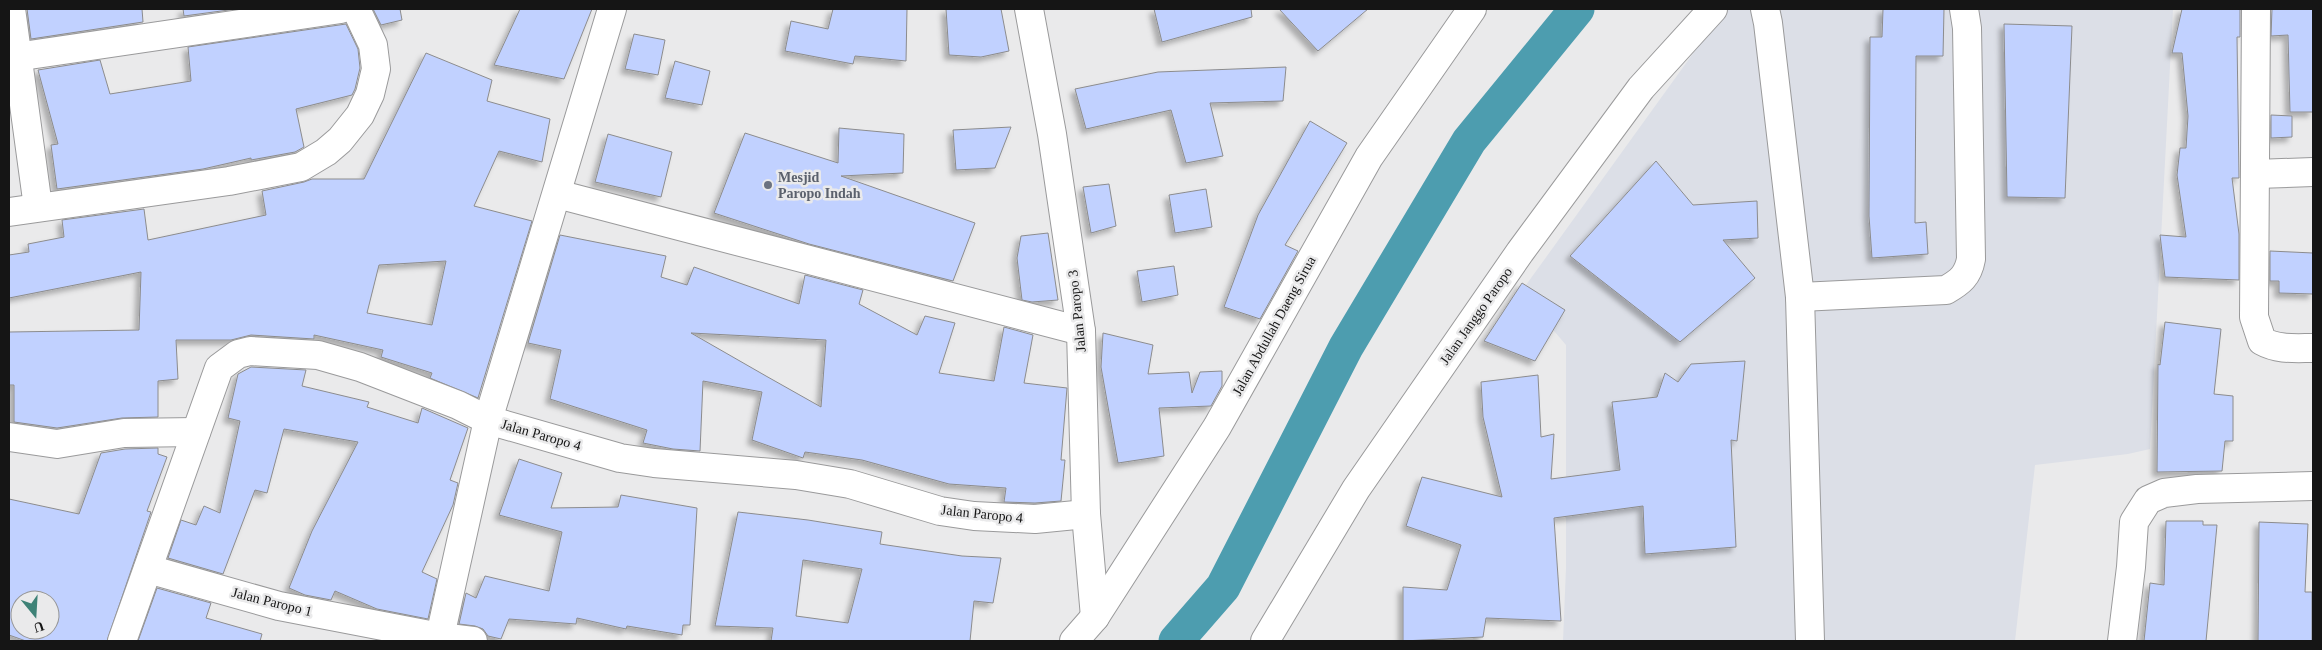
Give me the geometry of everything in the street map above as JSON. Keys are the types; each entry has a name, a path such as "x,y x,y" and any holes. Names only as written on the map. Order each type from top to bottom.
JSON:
{"street":[{"path":"11,9 13,57 38,208"},
{"path":"13,57 340,9"},
{"path":"9,212 229,180 301,167 326,152 340,140 360,115 370,94 376,69 372,45 356,9"},
{"path":"440,639 488,420 612,9"},
{"name":"Jalan Paropo 3","path":"1029,9 1052,134 1081,331 1086,514 1095,617"},
{"name":"Jalan Abdullah Daeng Sirua","path":"1074,641 1095,617 1217,427 1368,157 1472,9"},
{"name":"Jalan Janggo Paropo","path":"1265,641 1356,488 1514,260 1641,88 1713,9"},
{"path":"1765,9 1800,297 1810,641"},
{"path":"1800,297 1946,290 1961,281 1969,270 1971,259 1967,28 1964,9"},
{"path":"2256,9 2254,317 2262,341 2269,345 2313,348"},
{"path":"2256,174 2313,172"},
{"path":"557,194 1081,331"},
{"name":"Jalan Paropo 4","path":"148,569 219,368 238,354 250,351 318,355 360,367 458,405 488,420 620,458 654,464 752,470 828,480 850,484 940,511 974,516 1035,519 1086,514"},
{"path":"9,437 57,444 124,433 196,432"},
{"path":"2122,641 2131,567 2134,522 2148,500 2164,493 2197,489 2313,486"},
{"path":"122,641 148,569"},
{"name":"Jalan Paropo 1","path":"148,569 279,606 440,639 473,641"}],"shaded area":[{"path":"1720,9 2173,9 2150,449 2128,454 2035,465 2015,641 1563,641 1566,568 1566,345 1521,292 1702,41"}],"building":[{"path":"27,9 142,9 143,22 31,39"},
{"path":"183,9 236,9 184,16"},
{"path":"373,9 400,9 402,20 381,25"},
{"path":"520,9 592,9 564,79 494,65"},
{"path":"833,9 907,9 906,61 855,56 853,64 785,51 791,21 828,29"},
{"path":"946,9 1001,9 1009,51 981,57 949,55"},
{"path":"1154,9 1251,9 1252,17 1162,42"},
{"path":"1279,9 1368,9 1318,51"},
{"path":"1883,9 1944,9 1943,56 1916,56 1915,223 1926,222 1928,254 1872,258 1869,216 1870,37 1882,37"},
{"path":"2182,9 2240,9 2240,37 2237,37 2239,178 2232,178 2239,234 2239,280 2165,277 2160,235 2186,237 2177,175 2180,148 2186,148 2188,116 2182,53 2172,53"},
{"path":"2272,9 2313,9 2313,112 2290,112 2288,35 2271,36"},
{"path":"346,24 358,49 360,68 355,89 352,95 296,109 304,147 295,152 251,160 251,158 203,169 57,189 51,145 58,144 38,70 100,60 110,94 191,81 188,47"},
{"path":"2004,24 2072,26 2065,198 2007,197"},
{"path":"634,34 665,40 658,75 625,69"},
{"path":"426,53 492,80 487,101 550,119 542,162 499,151 474,206 532,221 478,398 430,378 432,373 381,357 383,350 314,335 314,339 251,335 231,340 176,340 178,379 158,381 158,417 122,418 57,428 14,422 14,385 9,385 9,332 139,330 141,272 9,298 9,255 29,252 28,244 64,237 62,220 144,209 148,240 266,215 262,191 312,179 364,179","holes":["446,261 432,325 367,313 379,265"]},
{"path":"675,61 710,71 702,105 665,98"},
{"path":"1286,67 1283,101 1210,103 1223,156 1186,163 1171,110 1086,129 1075,89 1158,72"},
{"path":"2271,115 2292,116 2292,137 2271,138"},
{"path":"1310,121 1347,143 1285,245 1298,251 1260,319 1224,307 1258,215"},
{"path":"1011,127 995,168 956,170 953,130"},
{"path":"839,128 904,134 903,173 841,176 975,223 953,281 809,244 714,213 745,133 838,163"},
{"path":"608,134 672,152 661,197 595,182"},
{"path":"1656,161 1693,205 1757,201 1758,238 1723,240 1755,278 1680,342 1570,256"},
{"path":"1109,184 1116,226 1091,233 1083,187"},
{"path":"1206,189 1212,227 1175,233 1169,195"},
{"path":"1048,233 1058,300 1032,302 1022,300 1017,258 1021,236"},
{"path":"560,235 666,256 661,277 687,285 694,267 799,304 805,275 863,290 859,304 917,335 925,316 955,323 939,373 994,381 1004,327 1033,335 1024,383 1067,388 1061,460 1065,460 1061,501 1035,503 1004,502 1006,488 949,484 862,460 805,452 803,458 752,440 762,392 703,381 700,451 673,449 643,443 647,430 550,399 561,350 528,343","holes":["691,333 826,340 821,407"]},
{"path":"2270,251 2313,253 2313,294 2279,293 2279,281 2270,281"},
{"path":"1174,266 1178,295 1142,302 1137,271"},
{"path":"1522,283 1565,310 1535,361 1484,341"},
{"path":"2165,322 2221,329 2214,394 2233,396 2233,441 2225,441 2222,471 2157,472 2158,364 2160,365"},
{"path":"1103,333 1153,345 1148,374 1189,372 1192,393 1200,372 1222,371 1222,386 1211,406 1159,408 1164,456 1118,463 1101,367"},
{"path":"1745,361 1737,441 1731,440 1736,547 1645,554 1643,506 1554,518 1561,621 1486,618 1483,637 1403,641 1403,587 1447,590 1461,545 1406,526 1422,477 1502,497 1483,417 1481,382 1538,375 1541,437 1554,434 1551,479 1620,470 1612,402 1657,397 1665,373 1678,382 1691,364"},
{"path":"251,367 306,370 302,386 369,402 367,407 418,423 422,408 468,428 450,480 458,483 453,505 422,572 437,579 428,619 377,609 335,591 331,600 305,595 289,588 312,531 358,442 284,429 267,493 255,490 223,574 168,558 181,520 196,525 204,506 220,513 240,421 228,418 238,374"},
{"path":"158,448 158,454 167,457 147,511 151,512 107,641 23,640 60,640 60,590 10,590 9,635 9,499 79,514 101,453 125,449"},
{"path":"519,459 562,473 551,508 618,507 621,495 697,508 690,625 683,625 682,635 627,626 626,629 577,618 576,624 509,619 501,639 488,636 483,629 475,626 459,624 466,593 476,598 485,576 549,591 562,532 499,515"},
{"path":"738,512 808,520 882,532 880,544 962,556 1001,558 993,603 974,601 970,641 771,641 773,628 715,626","holes":["803,560 862,569 848,623 796,616"]},
{"path":"2166,521 2203,521 2203,525 2217,525 2206,641 2144,641 2150,583 2164,585"},
{"path":"2259,522 2308,524 2305,592 2312,592 2312,641 2258,641"},
{"path":"157,588 211,603 206,618 262,634 260,641 138,641"}],"waterway":[{"path":"1176,641 1223,587 1346,347 1469,141 1577,9"}],"place":[{"name":"Mesjid Paropo Indah","path":"768,185"}]}
